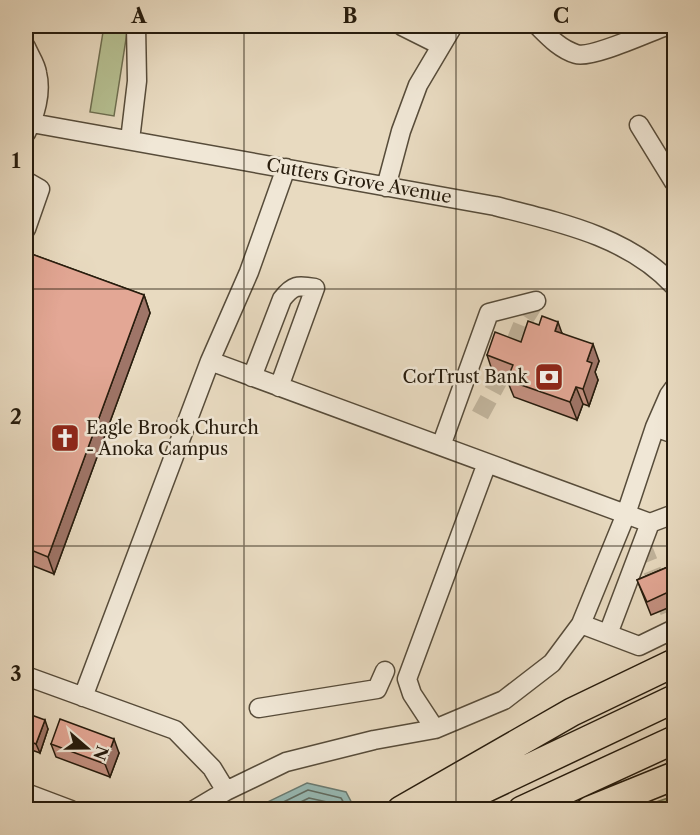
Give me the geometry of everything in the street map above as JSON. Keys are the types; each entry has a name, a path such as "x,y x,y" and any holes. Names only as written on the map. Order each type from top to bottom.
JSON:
{"highway":[{"path":"401,810 572,712 675,663"},
{"path":"440,810 675,699"},
{"path":"522,810 675,740"},
{"path":"590,810 675,776"}],"street":[{"path":"130,140 137,81 136,26"},
{"path":"402,26 440,45"},
{"path":"386,187 400,131 418,85 453,26"},
{"path":"538,26 554,43 578,55 603,50 666,26 675,38"},
{"path":"26,47 37,72 39,93 27,126"},
{"path":"639,124 675,182"},
{"name":"Cutters Grove Avenue","path":"27,126 130,140 495,206 546,219 597,236 623,247 672,280"},
{"path":"83,697 210,362 249,272 286,168"},
{"path":"26,181 40,189 26,229"},
{"path":"252,377 282,299 289,290 299,285 315,288 279,387"},
{"path":"441,446 489,313 536,302"},
{"path":"210,362 650,524 675,514"},
{"path":"194,810 226,791 286,762 374,740 435,729 504,700 552,663 581,624 626,514 655,427 669,395 675,388"},
{"path":"655,427 675,434"},
{"path":"435,729 412,694 407,679 487,463"},
{"path":"608,634 650,524"},
{"path":"581,624 639,646 675,629"},
{"path":"260,708 377,689 385,671"},
{"path":"26,676 175,730 212,768 226,791"},
{"path":"26,793 59,808"}],"green space":[{"path":"104,26 128,26 114,116 90,112"},
{"path":"674,796 674,809 635,809"}],"water":[{"path":"307,783 346,792 355,809 253,809"}],"building":[{"name":"Eagle Brook Church - Anoka Campus","path":"26,252 144,295 48,557 26,548"},
{"name":"CorTrust Bank","path":"542,316 558,322 555,331 593,344 587,361 592,363 583,389 576,387 570,402 507,380 513,365 487,355 495,332 521,342 528,321 539,325"},
{"path":"675,564 675,589 647,602 637,580"},
{"path":"26,713 45,720 36,744 26,740"},
{"path":"60,719 114,739 105,764 51,744"}],"tunnel":[{"path":"480,415 501,376 524,320 536,301"},
{"path":"642,545 674,624"}],"place":[{"name":"CorTrust Bank","path":"549,377"},
{"name":"Eagle Brook Church - Anoka Campus","path":"65,438"}]}
